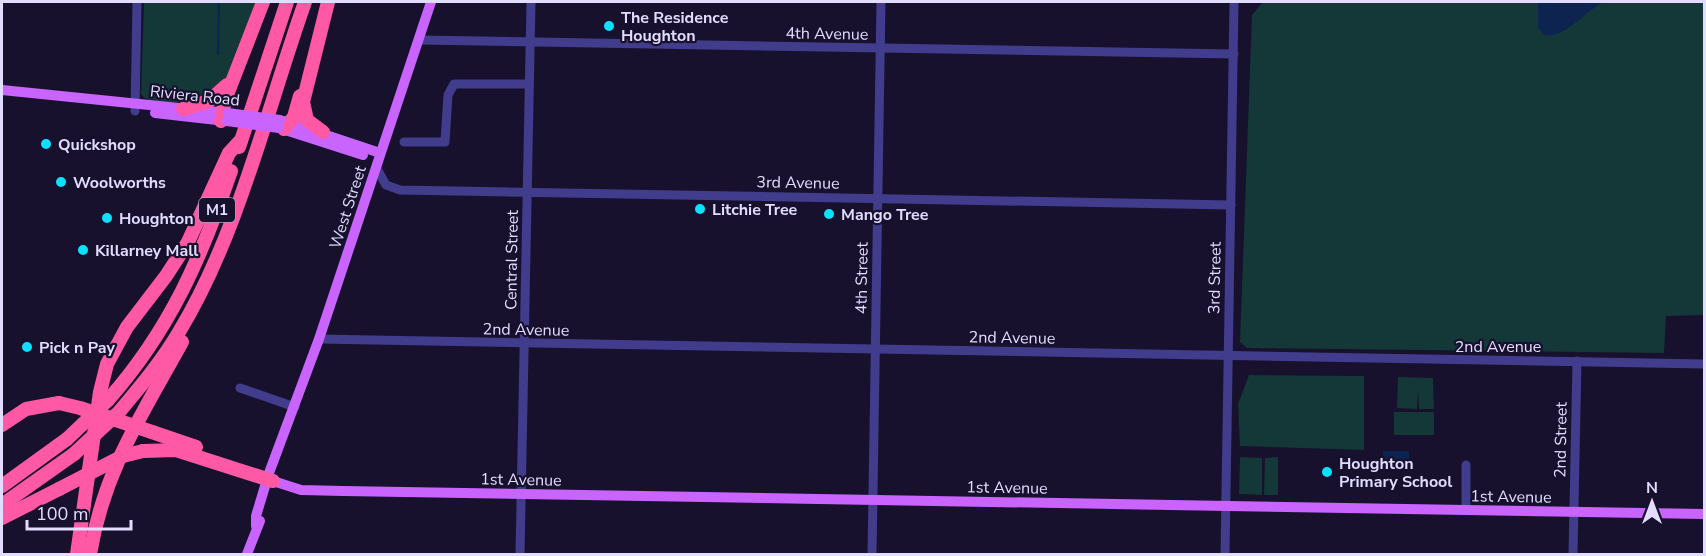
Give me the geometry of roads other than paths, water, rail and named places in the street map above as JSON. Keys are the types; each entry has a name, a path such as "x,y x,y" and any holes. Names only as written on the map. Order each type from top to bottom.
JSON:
{"highway":[{"path":"224,117 236,74 262,2"},
{"name":"M1","path":"2,486 67,439 108,400 154,342 184,291 208,234 288,2"},
{"name":"M1","path":"2,505 74,454 119,412 170,347 194,306 228,229 304,2"},
{"path":"283,125 297,107 327,2"},
{"path":"323,132 308,120 303,102 327,2"},
{"path":"183,109 214,98 236,74"},
{"path":"77,555 98,403 107,364 127,327 166,276 188,242 229,153 241,140"},
{"path":"90,555 101,501 109,478 121,450 186,336 194,306"},
{"path":"2,425 26,410 58,403 152,432 271,477"},
{"path":"2,518 123,456 143,451 176,450 271,477"}],"main road":[{"name":"West Street","path":"247,555 256,526 263,517 271,477 286,427 319,339 431,2"},
{"name":"Riviera Road","path":"2,90 224,117 323,132 378,160"},
{"name":"Riviera Road","path":"2,96 183,109 224,117"},
{"name":"Riviera Road","path":"283,125 378,160"},
{"name":"1st Avenue","path":"271,477 303,484 308,489 1704,514"}],"street":[{"path":"135,107 137,2"},
{"name":"Central Street","path":"520,555 531,2"},
{"name":"4th Street","path":"872,555 880,2"},
{"name":"3rd Street","path":"1225,555 1234,2"},
{"name":"4th Avenue","path":"419,40 1234,54"},
{"path":"404,142 444,142 448,95 454,84 528,84"},
{"name":"3rd Avenue","path":"378,160 383,182 393,189 1231,205"},
{"name":"2nd Avenue","path":"319,339 1704,364"},
{"name":"2nd Street","path":"1573,555 1577,361"},
{"path":"240,388 295,407"},
{"path":"1466,465 1466,510"}],"water":[{"path":"1538,2 1604,2 1560,33 1544,35 1538,28"},
{"path":"1383,451 1409,451 1409,466 1383,465"}],"waterway":[{"path":"218,54 219,2"}],"place":[{"name":"The Residence Houghton","path":"609,26"},
{"name":"Quickshop","path":"46,144"},
{"name":"Woolworths","path":"61,182"},
{"name":"Litchie Tree","path":"700,209"},
{"name":"Mango Tree","path":"829,214"},
{"name":"Houghton","path":"107,218"},
{"name":"Killarney Mall","path":"83,250"},
{"name":"Pick n Pay","path":"27,347"},
{"name":"Houghton Primary School","path":"1327,472"}]}
